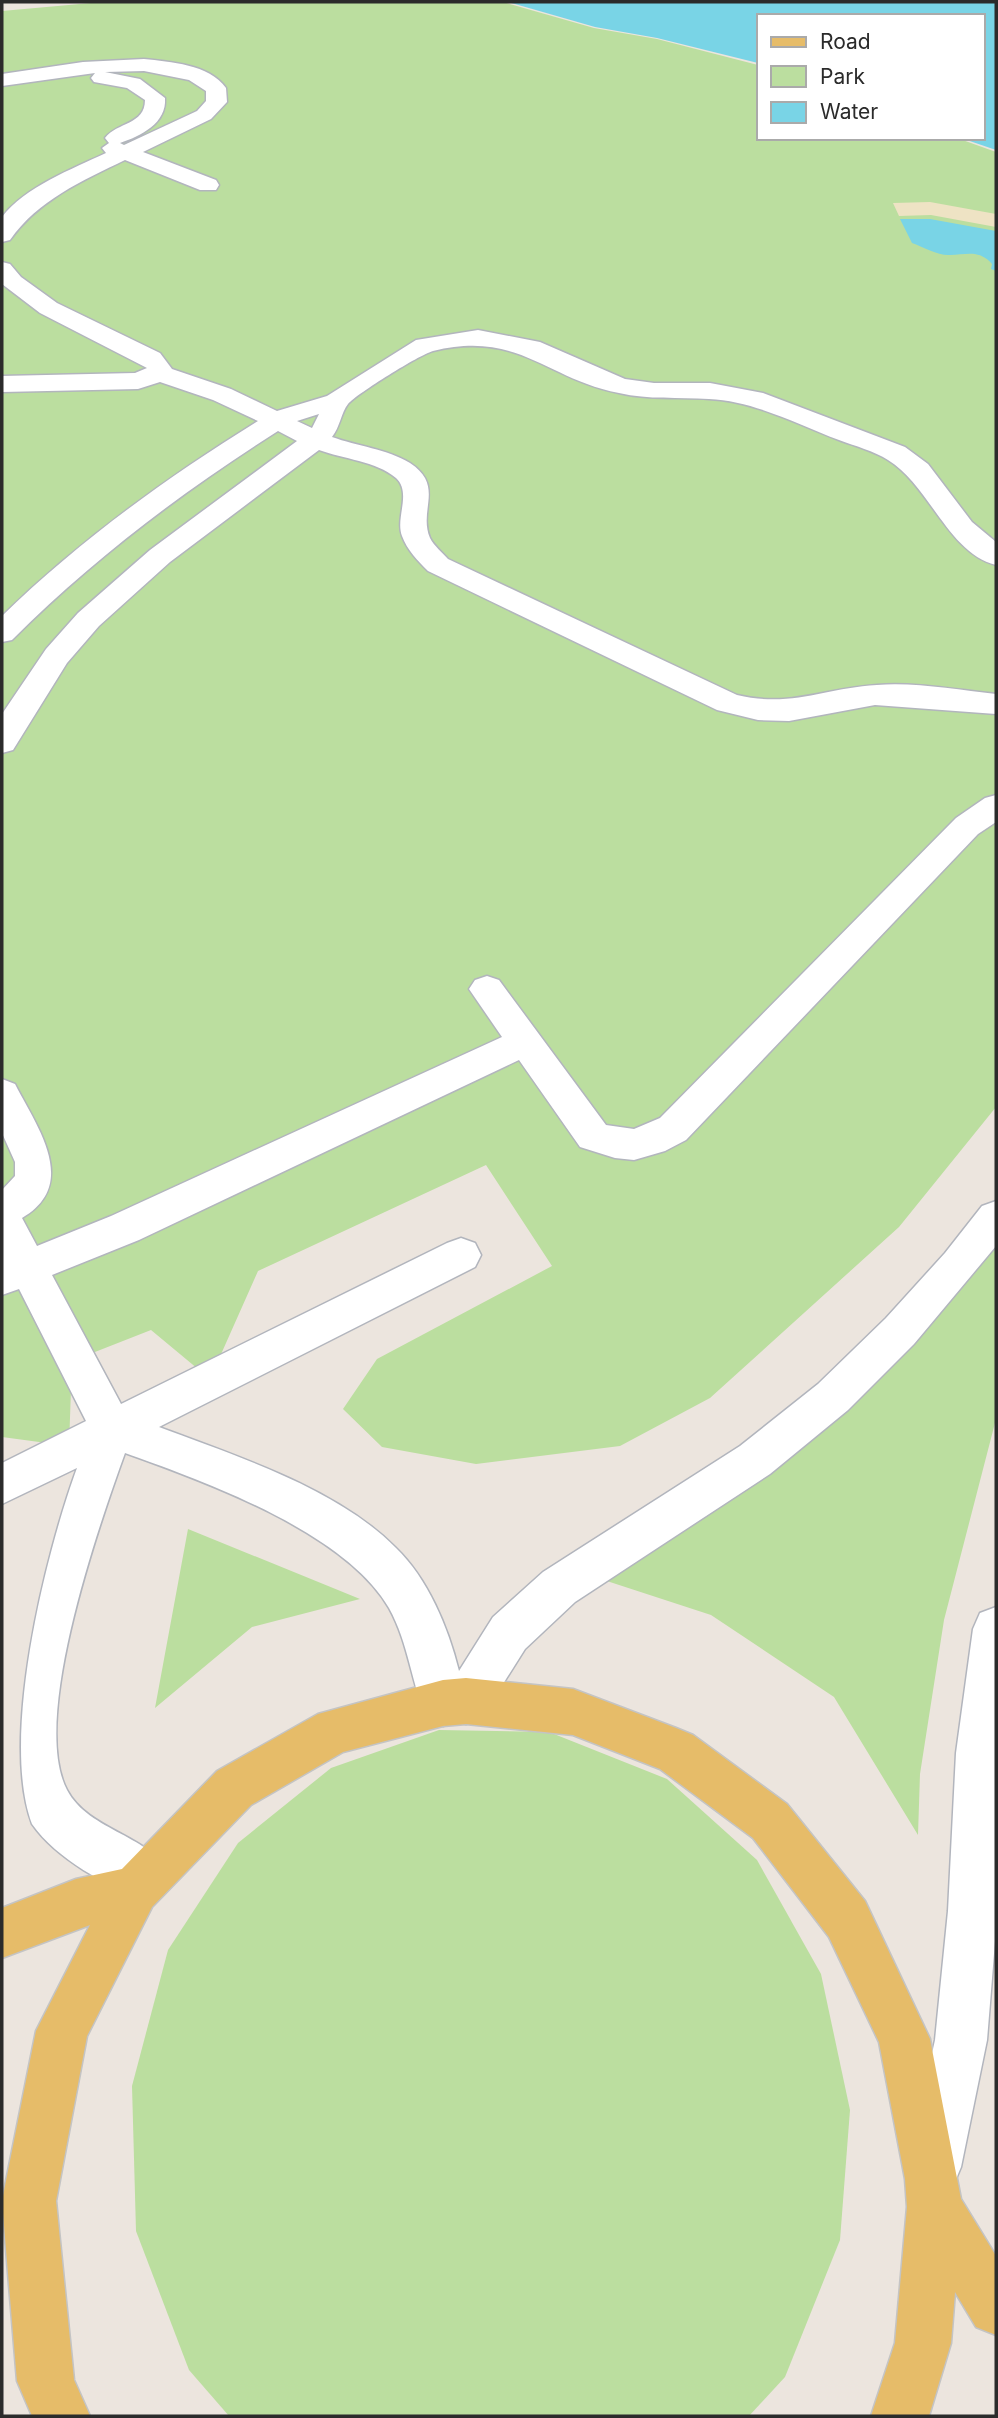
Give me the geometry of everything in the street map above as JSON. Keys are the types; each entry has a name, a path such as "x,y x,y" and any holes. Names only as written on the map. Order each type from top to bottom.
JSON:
{"main road":[{"path":"61,2416 46,2381 29,2201 62,2031 141,1883 234,1788 335,1731 454,1702 573,1712 676,1752 770,1821 847,1919 904,2039 933,2193 923,2343 900,2416"},
{"path":"2,1933 76,1904 141,1883"},
{"path":"933,2193 996,2307"}],"lane":[{"path":"2,80 68,71 151,66 180,68 203,76 216,88 218,102 204,115 126,153 21,210 10,220 2,235"},
{"path":"2,89 97,78 125,81 147,90 155,98 157,107 152,116 2,203"},
{"path":"104,145 208,185"},
{"path":"2,269 15,284 51,308 151,358 160,367 158,374"},
{"path":"2,633 49,584 107,536 276,422 295,412 336,401 403,356 425,345 478,338 531,347 620,386 654,390 710,391 754,398 870,441 909,461 962,528 996,556"},
{"path":"2,384 138,381 158,374 228,396 276,422 383,462 412,480 417,492 411,521 414,537 423,552 438,565 728,703 758,710 789,711 845,699 905,695 996,704"},
{"path":"2,743 44,670 93,613 148,562 316,439 327,426 336,401"},
{"path":"487,989 593,1136 620,1146 650,1144 673,1129 967,826 996,806"},
{"path":"16,1273 125,1228 524,1042"},
{"path":"2,1094 34,1162 34,1181 12,1205 2,1209"},
{"path":"2,1217 16,1273 112,1429 275,1494 328,1520 364,1544 394,1577 418,1614 454,1702 509,1633 559,1587 755,1460 833,1397 900,1331 996,1217"},
{"path":"2,1484 461,1255"},
{"path":"112,1429 49,1606 25,1720 29,1764 47,1804 76,1836 141,1883"},
{"path":"933,2193 961,2040 973,1911 980,1753 996,1629"}],"green space":[{"path":"102,2 503,2 594,28 657,39 757,65 757,140 963,140 996,152 996,1107 899,1227 710,1398 620,1446 476,1464 382,1447 343,1409 377,1359 552,1266 486,1165 258,1271 210,1379 151,1330 72,1361 69,1446 2,1437 2,11"},
{"path":"996,1203 996,1419 944,1620 920,1774 918,1835 834,1697 711,1615 564,1567 630,1531 826,1387 937,1282"},
{"path":"188,1529 360,1599 252,1627 155,1708"},
{"path":"439,1730 549,1732 667,1779 757,1860 821,1974 850,2110 840,2240 785,2377 749,2416 229,2416 189,2370 136,2231 132,2086 168,1950 238,1843 331,1768"}],"sand":[{"path":"930,202 996,214 996,227 931,215 899,216 893,203"}],"water":[{"path":"508,2 996,2 996,150 967,140 984,140 984,14 757,14 757,63 657,38 595,27"},
{"path":"900,219 930,219 996,231 996,271 991,269 992,264 982,256 941,254 912,243"}]}
